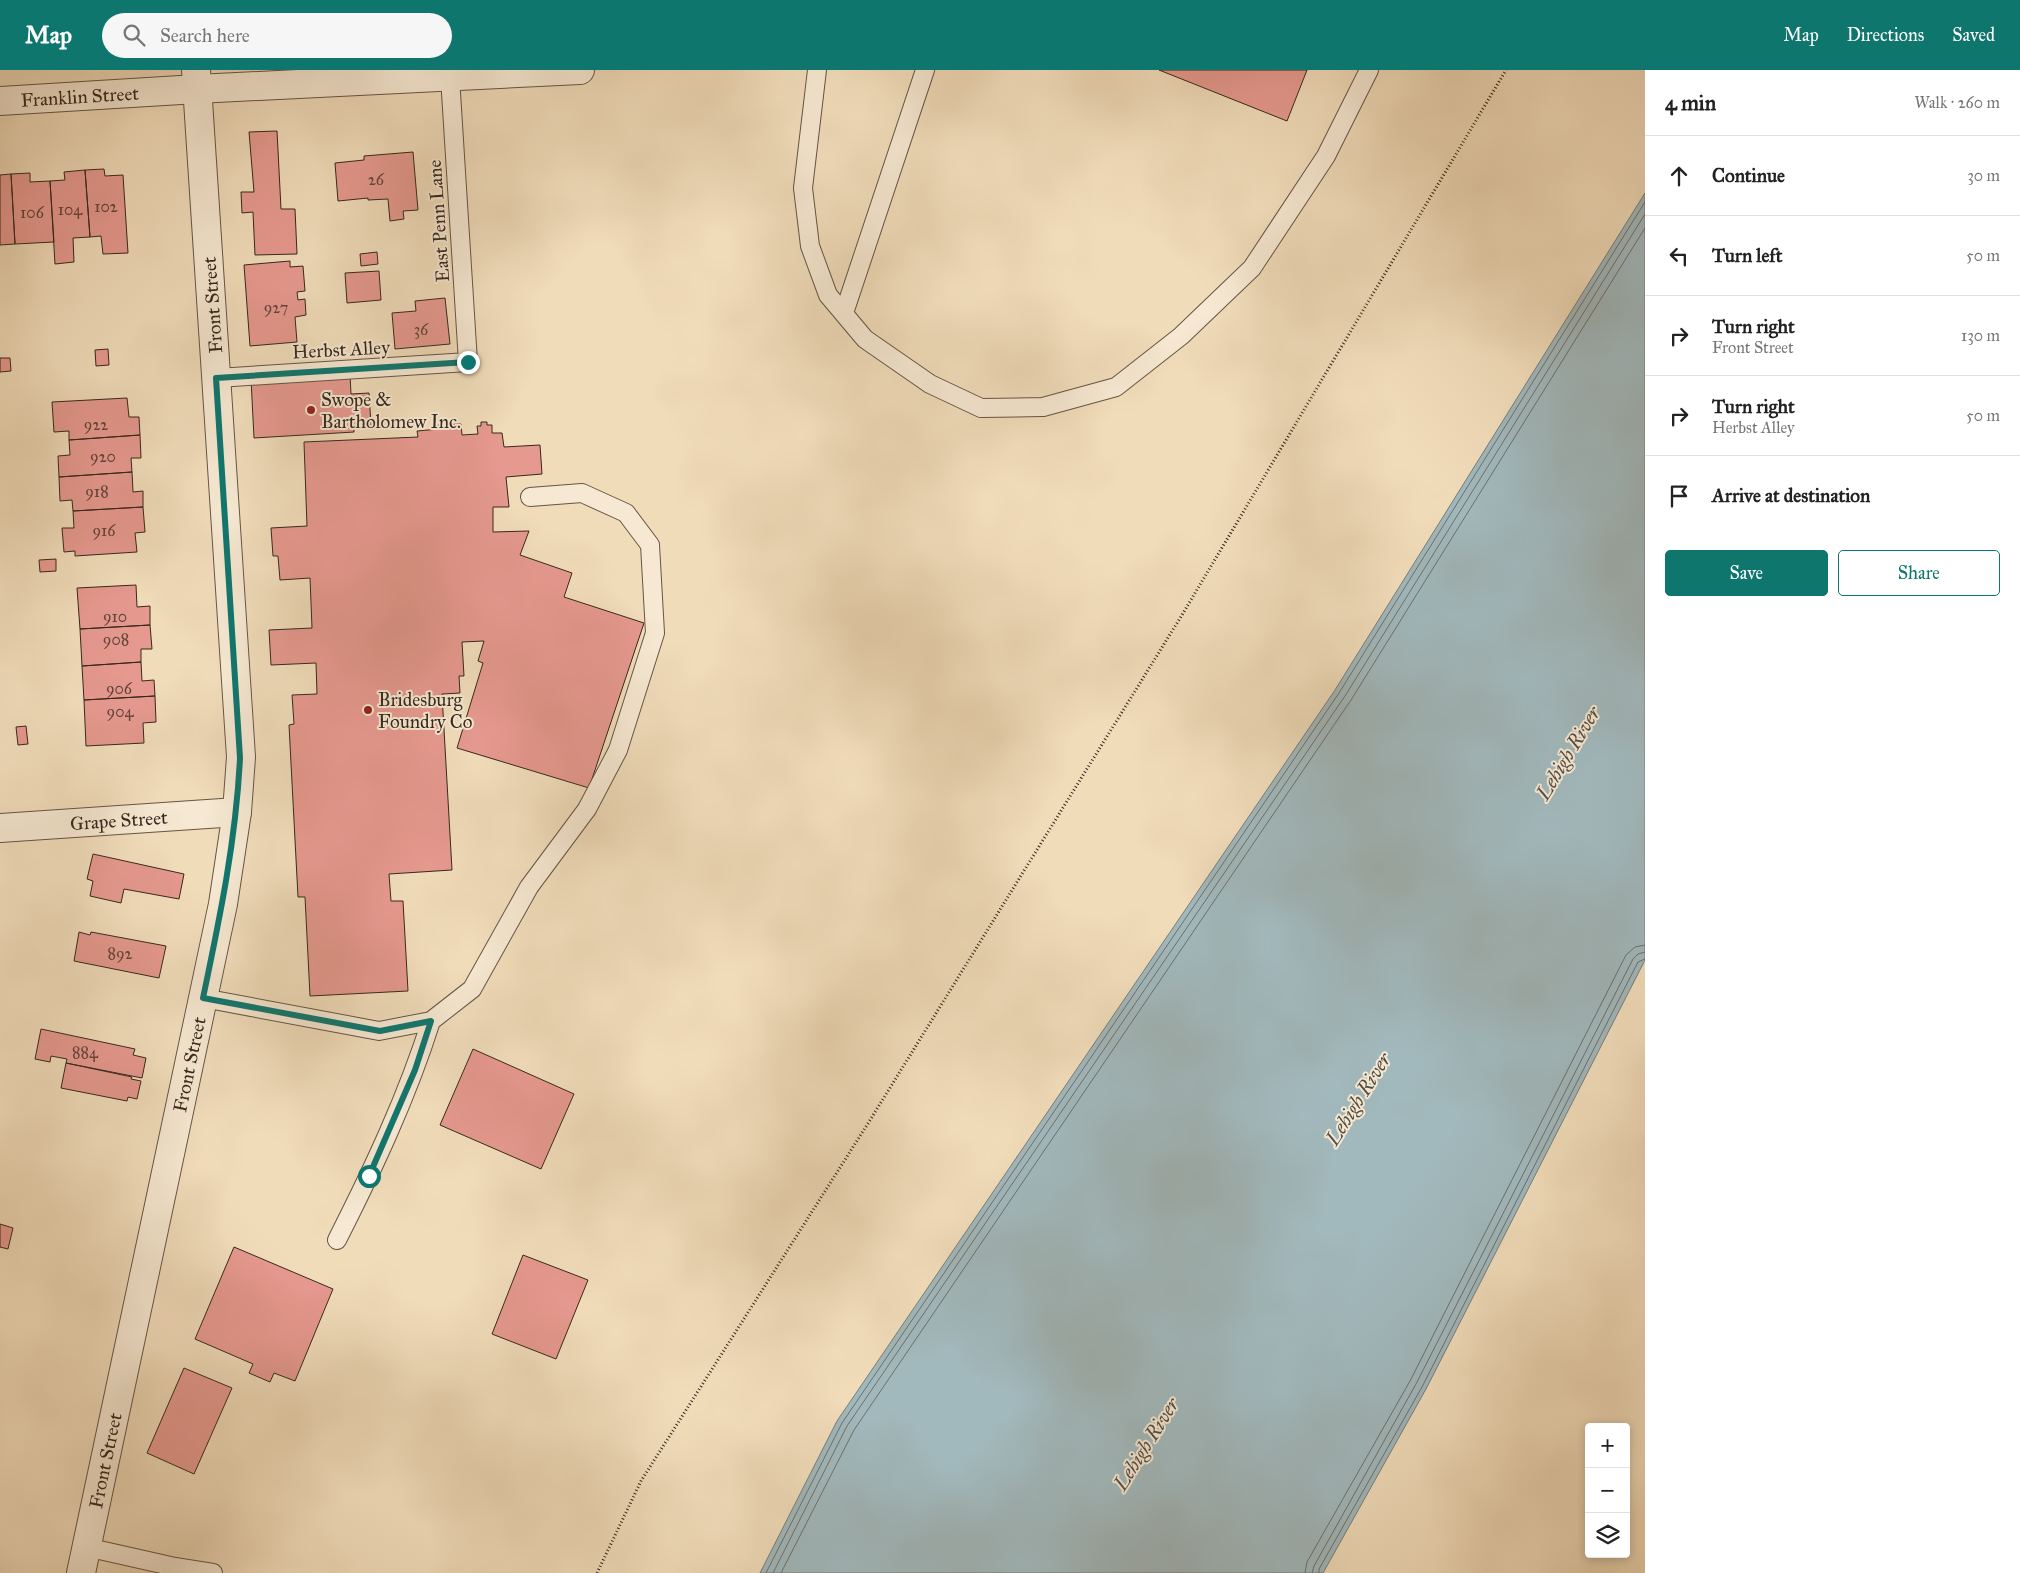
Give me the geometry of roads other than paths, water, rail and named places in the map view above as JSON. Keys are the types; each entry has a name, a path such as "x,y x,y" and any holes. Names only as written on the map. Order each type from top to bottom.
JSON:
{"street":[{"name":"Franklin Street","path":"0,101 197,79 450,77 580,70"},
{"name":"Front Street","path":"81,1573 223,904 237,812 240,758 197,79"},
{"name":"Grape Street","path":"0,828 237,812"}],"lane":[{"path":"818,70 803,188 810,246 828,295 865,339 930,384 981,408 1043,407 1116,387 1181,336 1252,268 1326,156 1370,70"},
{"path":"844,313 925,70"},
{"name":"East Penn Lane","path":"450,77 468,362"},
{"name":"Herbst Alley","path":"216,378 468,362"},
{"path":"203,998 380,1031 431,1021 472,989 529,887 587,809 618,750 655,633 650,545 626,513 582,493 530,497"},
{"path":"337,1240 369,1176 415,1070 431,1021"},
{"path":"86,1547 174,1570 213,1573"}],"water":[{"name":"Lehigh River","path":"1645,193 1645,960 1426,1389 1323,1573 760,1573 837,1421 1335,690"}],"place":[{"name":"Swope & Bartholomew Inc.","path":"311,410"},
{"name":"Bridesburg Foundry Co","path":"368,710"}]}
